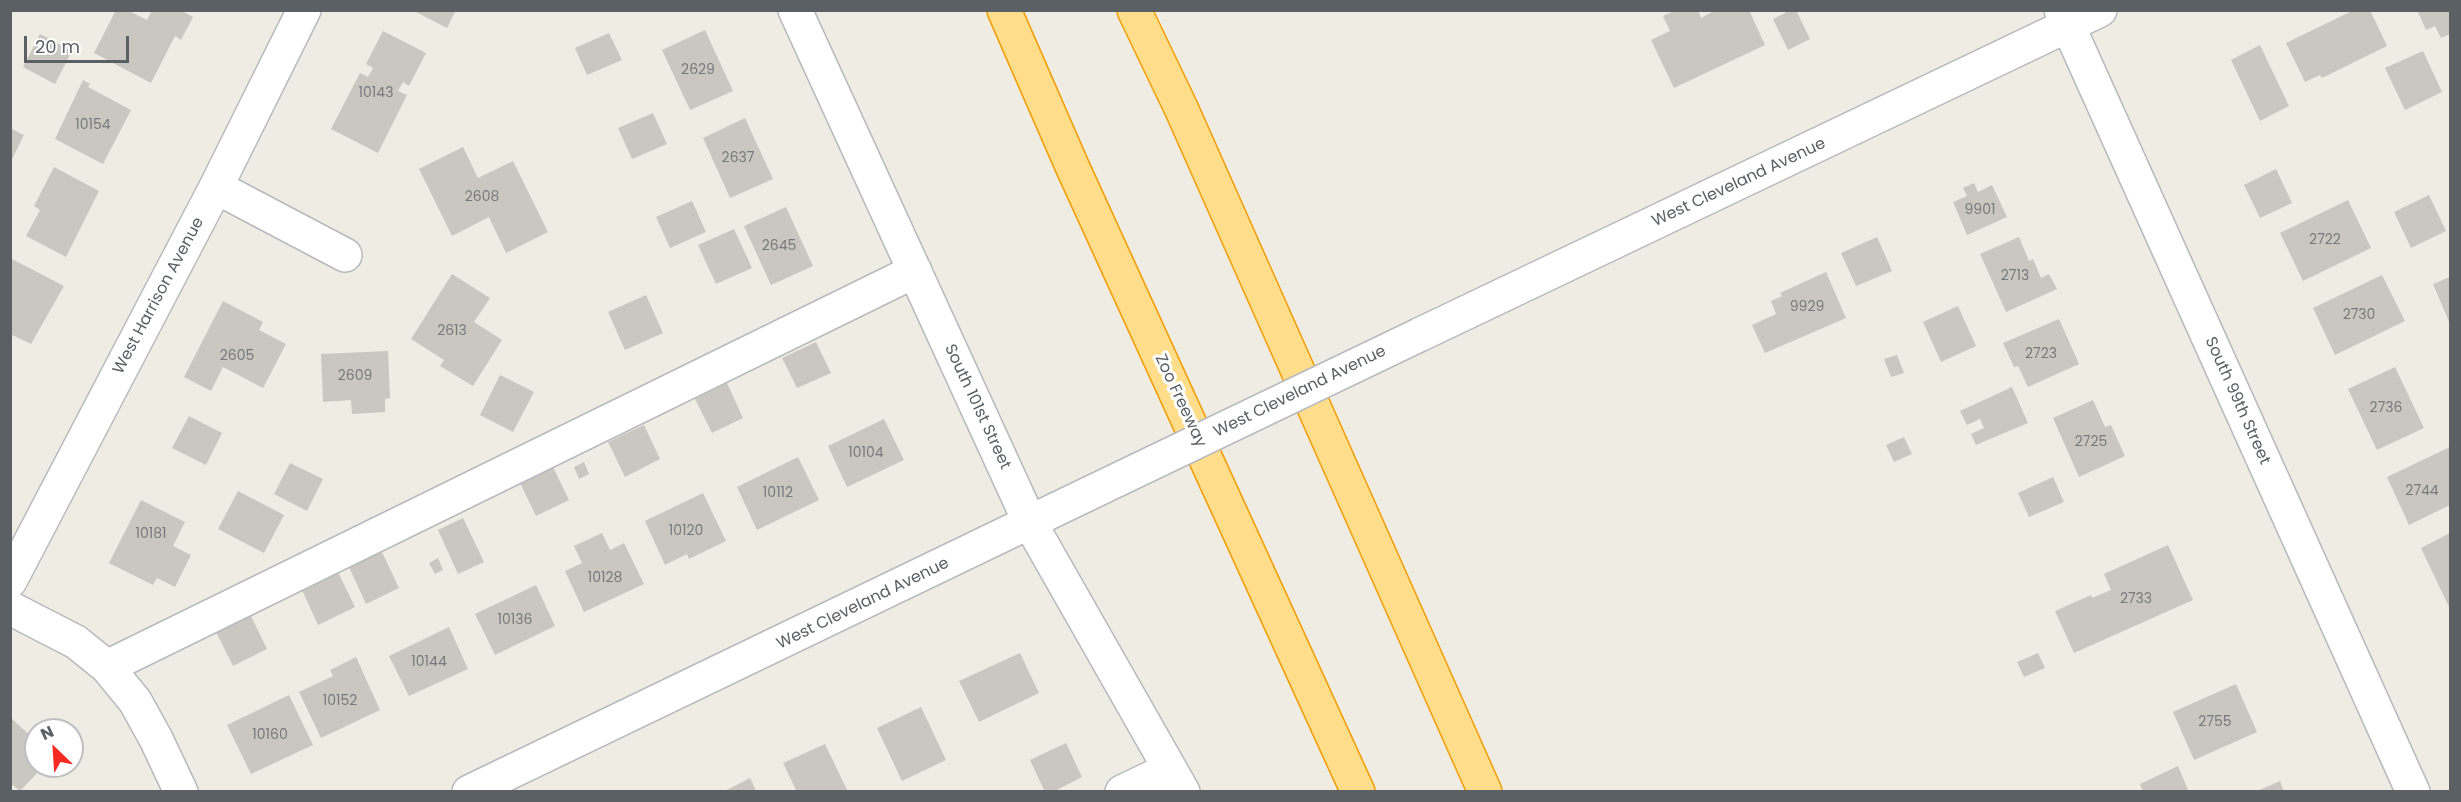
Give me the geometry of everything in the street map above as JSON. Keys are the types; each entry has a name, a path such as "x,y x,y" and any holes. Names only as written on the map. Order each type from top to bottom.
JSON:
{"highway":[{"name":"Zoo Freeway","path":"1004,10 1077,177 1358,792"},
{"path":"1134,10 1182,108 1485,792"},
{"path":"1152,10 1182,108"}],"street":[{"name":"West Harrison Avenue","path":"10,581 216,187 304,10"},
{"name":"South 101st Street","path":"795,10 1030,523 1176,780"},
{"name":"West Cleveland Avenue","path":"470,792 1419,335 2065,18 2100,10"},
{"name":"South 99th Street","path":"2065,18 2413,792"},
{"path":"216,187 345,255"},
{"path":"107,667 915,271"},
{"path":"10,608 76,642 107,667 135,701 156,738 181,792"},
{"path":"1122,792 1176,780"}],"building":[{"path":"116,10 127,10 147,20 152,10 180,10 193,17 181,40 175,36 151,83 94,53"},
{"path":"412,10 456,10 447,28"},
{"path":"1676,10 1698,10 1701,18 1716,10 1749,10 1765,45 1674,88 1651,40 1670,31 1663,16"},
{"path":"1791,10 1796,10 1810,39 1788,50 1773,19"},
{"path":"2354,10 2370,10 2387,46 2322,78 2320,75 2305,82 2286,43"},
{"path":"2417,10 2450,10 2450,34 2441,38 2435,26 2426,30"},
{"path":"705,30 733,91 690,110 662,50"},
{"path":"383,31 426,53 409,86 403,82 398,91 407,95 378,153 331,129 360,73 368,77 373,68 366,64"},
{"path":"609,33 622,60 587,75 575,48"},
{"path":"40,34 72,51 55,84 23,67"},
{"path":"2260,45 2289,106 2260,121 2231,60"},
{"path":"2423,51 2442,92 2405,110 2385,68"},
{"path":"83,80 90,84 88,87 131,110 103,164 55,139"},
{"path":"653,113 667,144 632,159 618,128"},
{"path":"745,118 773,179 730,198 703,138"},
{"path":"10,128 24,135 10,163"},
{"path":"463,147 478,178 513,161 548,232 506,253 489,217 452,236 419,169"},
{"path":"54,167 99,191 66,257 26,236 40,210 34,206"},
{"path":"2276,169 2292,203 2260,218 2244,185"},
{"path":"1974,183 1978,192 1992,185 2007,217 1967,235 1953,202 1967,196 1963,188"},
{"path":"2429,195 2446,231 2411,248 2394,212"},
{"path":"2348,200 2371,248 2303,281 2280,233"},
{"path":"692,201 706,232 670,248 656,217"},
{"path":"786,207 813,266 771,285 744,226"},
{"path":"734,229 752,268 716,284 698,245"},
{"path":"1877,237 1892,271 1856,286 1841,253"},
{"path":"2019,237 2029,261 2033,259 2041,278 2049,274 2057,289 2006,312 1980,254"},
{"path":"10,258 64,286 31,344 10,334"},
{"path":"1826,272 1846,318 1765,353 1752,325 1776,314 1771,301 1782,296 1780,293"},
{"path":"452,274 490,298 474,322 502,340 473,386 440,366 444,360 411,339"},
{"path":"2382,275 2405,321 2335,355 2313,308"},
{"path":"2450,277 2450,324 2433,284"},
{"path":"646,295 663,333 625,350 608,312"},
{"path":"223,301 263,322 259,330 286,344 263,388 223,367 211,391 184,377"},
{"path":"1958,306 1976,346 1941,362 1923,322"},
{"path":"2059,319 2079,364 2028,387 2018,366 2014,367 2003,343"},
{"path":"816,342 831,373 797,388 782,358"},
{"path":"388,351 390,398 385,399 385,412 352,414 351,400 323,402 321,354"},
{"path":"1897,355 1904,373 1891,377 1884,359"},
{"path":"2395,367 2424,428 2377,450 2348,389"},
{"path":"500,375 534,392 513,432 480,415"},
{"path":"727,383 743,418 712,433 695,399"},
{"path":"2012,387 2028,423 1976,445 1971,434 1984,428 1980,419 1967,425 1960,411"},
{"path":"2093,400 2105,427 2111,425 2125,456 2079,477 2053,418"},
{"path":"189,416 222,433 206,465 172,448"},
{"path":"884,419 904,460 847,487 828,446"},
{"path":"644,425 660,459 625,477 608,442"},
{"path":"1904,437 1912,454 1894,462 1886,445"},
{"path":"2450,447 2450,505 2409,525 2387,477"},
{"path":"798,457 819,500 757,530 737,487"},
{"path":"584,462 589,474 579,479 574,467"},
{"path":"290,463 323,479 307,511 274,494"},
{"path":"552,465 569,500 536,516 519,481"},
{"path":"2053,477 2064,502 2029,517 2018,493"},
{"path":"238,491 284,515 264,553 218,529"},
{"path":"703,493 726,541 689,559 687,554 665,565 645,521"},
{"path":"141,500 185,522 173,546 191,555 175,587 157,578 153,585 109,563"},
{"path":"463,518 484,562 458,574 438,530"},
{"path":"602,533 610,550 624,543 644,584 584,612 565,571 582,563 574,546"},
{"path":"2450,533 2450,609 2421,548"},
{"path":"2168,545 2193,600 2074,653 2055,611 2091,595 2092,598 2111,590 2104,574"},
{"path":"382,552 399,588 366,604 349,567"},
{"path":"438,558 443,570 435,574 429,563"},
{"path":"338,572 355,607 318,625 302,590"},
{"path":"536,585 555,626 495,655 475,614"},
{"path":"248,610 267,649 233,666 213,626"},
{"path":"449,627 468,669 409,696 389,656"},
{"path":"1020,653 1039,693 979,722 959,681"},
{"path":"2038,653 2045,668 2024,677 2017,662"},
{"path":"356,657 380,710 321,738 299,692 333,676 330,670"},
{"path":"2236,684 2257,732 2194,760 2173,712"},
{"path":"289,695 313,745 251,774 227,725"},
{"path":"921,707 946,760 902,781 877,728"},
{"path":"10,717 24,730 24,778 32,778 20,791 10,783"},
{"path":"1066,743 1082,777 1053,792 1045,792 1030,760"},
{"path":"825,744 848,792 797,792 783,763"},
{"path":"2178,766 2189,792 2143,792 2140,784"},
{"path":"750,778 757,792 723,792"},
{"path":"2280,781 2284,792 2255,792"}]}
